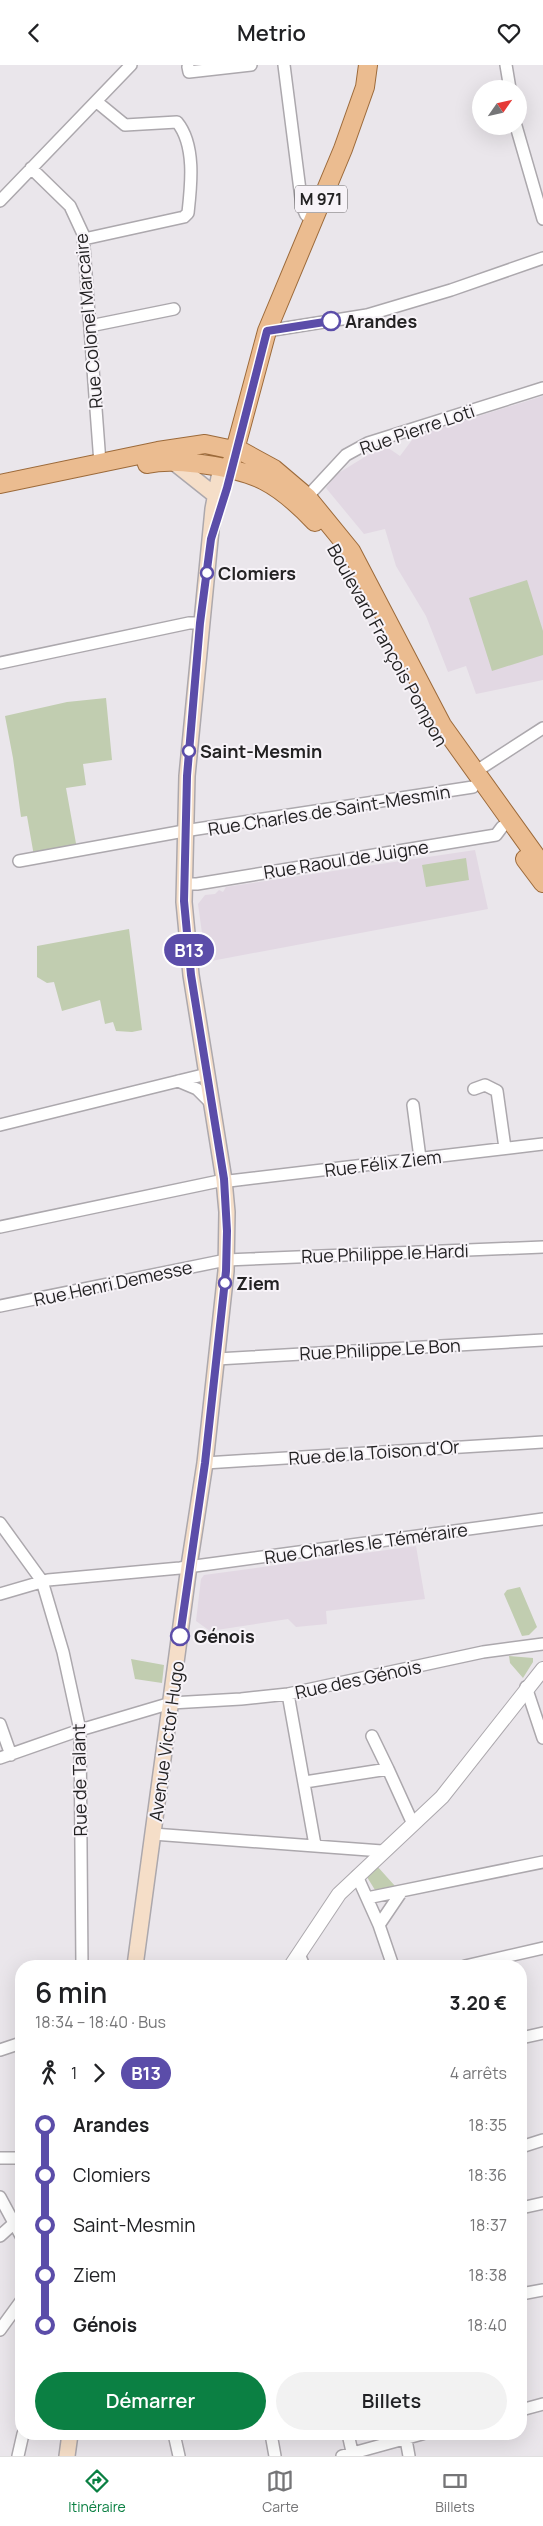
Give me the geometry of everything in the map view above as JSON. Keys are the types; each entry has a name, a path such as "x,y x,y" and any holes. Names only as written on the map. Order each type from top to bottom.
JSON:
{"main road":[{"name":"M 971","path":"267,331 343,149 365,87 368,65"},
{"name":"Avenue Victor Hugo","path":"135,1960 205,1463 226,1260 227,1212 224,1179 191,975 184,901 184,831 200,623 216,496 267,331"},
{"path":"0,484 188,445 206,444 228,458"},
{"name":"Avenue Victor Hugo","path":"211,539 228,458"},
{"path":"0,495 165,461 228,458 250,463 301,491"},
{"name":"Boulevard François Pompon","path":"228,458 250,474 284,493 328,538 353,576 422,711 474,780 540,857"},
{"path":"165,461 216,496"},
{"name":"Boulevard François Pompon","path":"301,491 351,551 426,698 502,827 543,883"},
{"path":"67,2456 69,2440"}],"street":[{"path":"0,201 131,65"},
{"path":"188,67 189,72 251,65"},
{"path":"284,65 302,206 306,215 313,217"},
{"path":"506,65 508,80"},
{"path":"84,239 184,217 188,213 190,164 180,125 177,123 125,125 97,102"},
{"path":"519,135 543,219"},
{"name":"Rue Colonel Marcaire","path":"31,168 70,206 84,239 100,463"},
{"path":"267,331 367,315 451,290 543,258"},
{"path":"90,326 174,309"},
{"name":"Rue Pierre Loti","path":"301,491 346,455 368,443 543,388"},
{"path":"0,663 179,625 200,623"},
{"path":"474,780 543,728"},
{"name":"Rue Charles de Saint-Mesmin","path":"184,831 474,780"},
{"name":"Rue Raoul de Juigne","path":"185,883 197,884 496,835 502,827"},
{"path":"19,861 184,831"},
{"path":"0,1125 207,1074"},
{"path":"178,1081 197,1089 211,1103"},
{"path":"474,1089 485,1085 497,1091 505,1148"},
{"path":"413,1105 420,1158"},
{"name":"Rue Félix Ziem","path":"0,1227 224,1179 229,1181 543,1144"},
{"name":"Rue Philippe le Hardi","path":"226,1260 543,1247"},
{"name":"Rue Henri Demesse","path":"0,1306 226,1260"},
{"name":"Rue Philippe Le Bon","path":"217,1359 543,1340"},
{"name":"Rue de la Toison d'Or","path":"205,1463 543,1442"},
{"name":"Rue Charles le Téméraire","path":"0,1594 42,1581 189,1566 543,1519"},
{"name":"Rue de Talant","path":"0,1523 42,1581 63,1652 80,1730 82,1960"},
{"name":"Rue des Génois","path":"6,1756 80,1730 171,1703 241,1699 288,1693 483,1652 543,1643"},
{"path":"301,1960 339,1894 382,1851 442,1797 526,1687 543,1669"},
{"path":"526,1687 543,1738"},
{"path":"288,1693 315,1845"},
{"path":"0,1724 6,1756"},
{"path":"372,1736 413,1824"},
{"path":"305,1782 388,1769"},
{"path":"153,1834 382,1851"},
{"path":"368,1898 543,1863"},
{"path":"357,1876 379,1925 391,1960"},
{"path":"379,1925 402,1891"},
{"path":"491,1960 543,1948"},
{"path":"527,2037 543,2033"},
{"path":"0,2050 15,2045"},
{"path":"527,2145 543,2140"},
{"path":"0,2158 15,2158"},
{"path":"0,2197 15,2216"},
{"path":"527,2207 543,2203"},
{"path":"0,2236 15,2223"},
{"path":"527,2294 543,2290"},
{"path":"0,2330 15,2309"},
{"path":"527,2408 543,2404"},
{"path":"18,2456 22,2440"},
{"path":"175,2440 179,2456"},
{"path":"272,2440 275,2456"},
{"path":"348,2440 349,2455 393,2440"},
{"path":"406,2440 409,2456"}],"shaded area":[{"path":"543,396 543,680 476,694 466,666 448,672 426,616 396,566 385,529 364,534 326,488 337,474 384,445 400,456 415,436"},
{"path":"475,850 488,909 206,962 198,904 205,895 215,894 219,890 223,892 226,887"},
{"path":"416,1546 425,1599 326,1611 327,1624 296,1627 288,1619 210,1631 196,1621 201,1579 204,1575"}],"green space":[{"path":"527,580 543,631 543,655 492,671 469,598"},
{"path":"106,698 112,760 83,764 86,785 66,788 77,849 34,856 27,816 21,817 5,716 67,702"},
{"path":"466,858 469,880 426,887 422,865"},
{"path":"129,929 142,1030 132,1032 116,1031 113,1022 105,1024 100,1000 62,1011 54,982 47,983 37,977 37,946"},
{"path":"520,1587 537,1627 529,1635 522,1636 504,1594 507,1590"},
{"path":"509,1656 533,1658 533,1662 523,1678 510,1663"},
{"path":"131,1659 164,1665 162,1683 135,1679"},
{"path":"377,1866 395,1886 375,1890 367,1877"}],"bus line":[{"name":"B13","path":"180,1636 205,1463 227,1251 227,1212 224,1179 191,975 184,901 184,831 187,776 200,623 211,539 221,511 235,449 241,433 267,331 331,321"}],"place":[{"name":"Arandes","path":"331,321"},
{"name":"Clomiers","path":"207,573"},
{"name":"Saint-Mesmin","path":"189,751"},
{"name":"Ziem","path":"225,1283"},
{"name":"Génois","path":"180,1636"}]}
